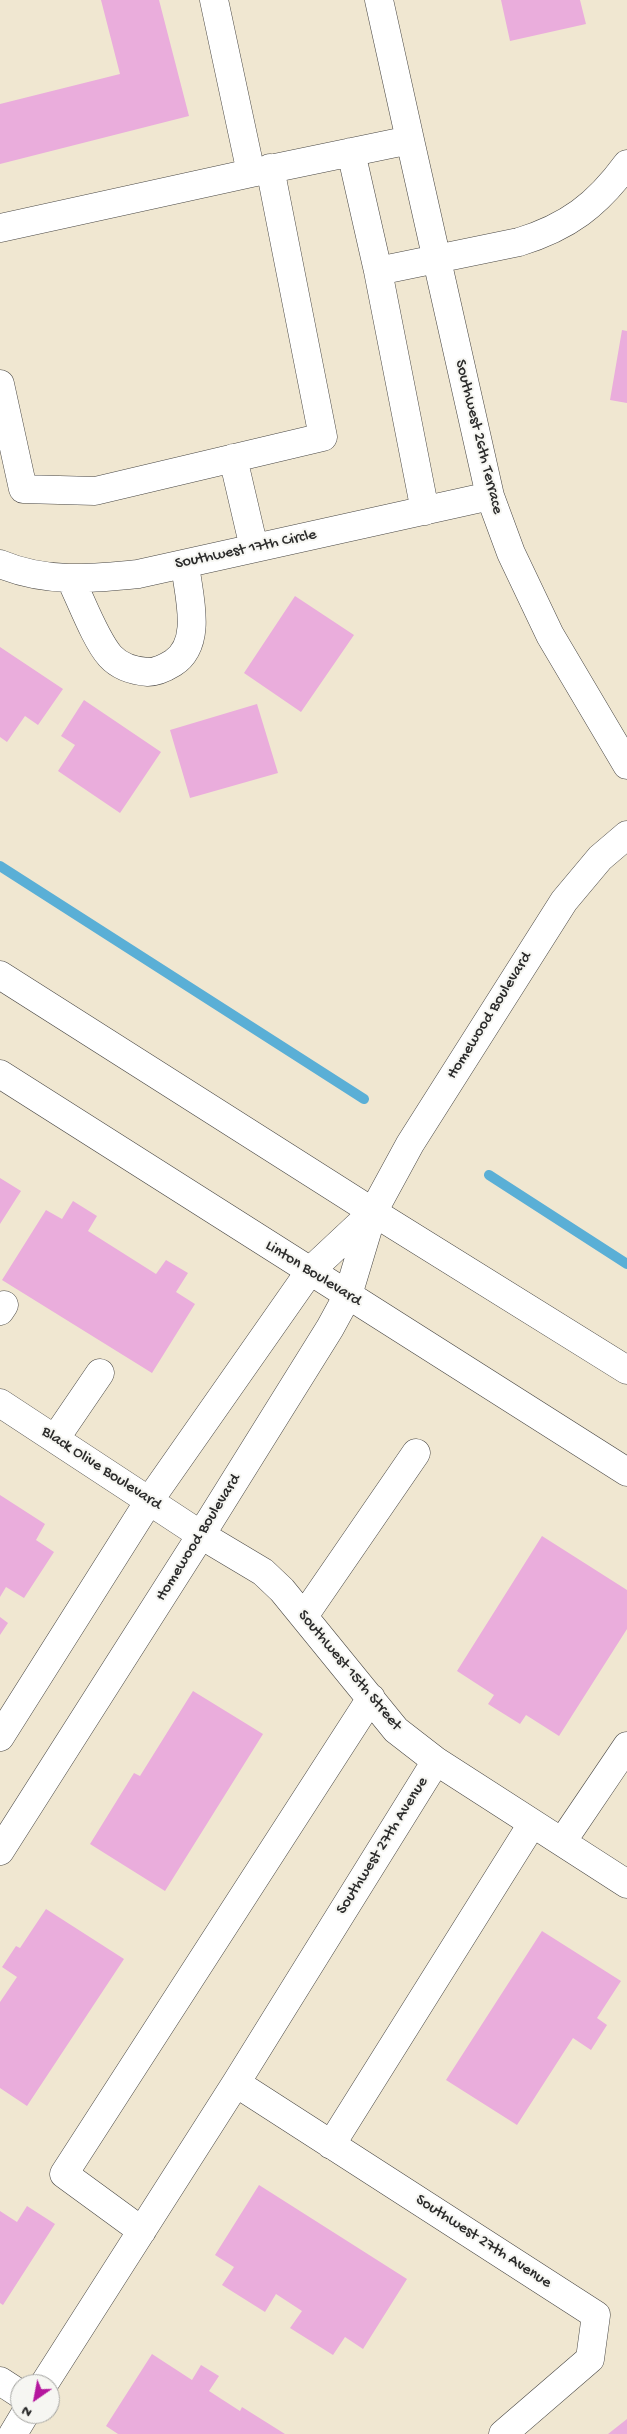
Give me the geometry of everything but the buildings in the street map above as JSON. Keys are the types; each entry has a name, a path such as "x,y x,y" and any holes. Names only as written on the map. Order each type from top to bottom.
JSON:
{"street":[{"path":"0,384 23,489 96,491 323,437 261,171 214,0"},
{"name":"Southwest 26th Terrace","path":"379,0 490,496 511,553 550,635 627,765"},
{"path":"0,228 410,140"},
{"path":"350,152 378,271 426,511"},
{"path":"378,271 519,242 542,235 590,207 627,164"},
{"path":"233,458 254,548"},
{"name":"Southwest 17th Circle","path":"0,564 30,573 70,578 84,579 138,574 490,496"},
{"path":"70,578 110,656 122,666 136,671 151,672 166,668 178,660 187,648 192,634 185,564"},
{"name":"Homewood Boulevard","path":"0,1851 202,1535 348,1296 373,1212 410,1144 564,901 600,858 627,835"},
{"path":"0,975 373,1212 627,1370"},
{"name":"Linton Boulevard","path":"0,1074 627,1472"},
{"name":"Homewood Boulevard","path":"0,1737 149,1501 310,1271 373,1212"},
{"path":"56,1439 100,1373"},
{"name":"Black Olive Boulevard","path":"0,1403 202,1535"},
{"path":"304,1616 416,1453"},
{"name":"Southwest 15th Street","path":"202,1535 263,1572 282,1590 396,1730 436,1761 627,1884"},
{"path":"142,2231 64,2174 370,1698"},
{"path":"562,1842 627,1746"},
{"name":"Southwest 27th Avenue","path":"50,2374 236,2084 436,1761"},
{"path":"331,2145 532,1824"},
{"name":"Southwest 27th Avenue","path":"236,2084 596,2315 590,2359 502,2434"}],"waterway":[{"path":"0,866 364,1099"},
{"path":"489,1175 627,1264"}]}
